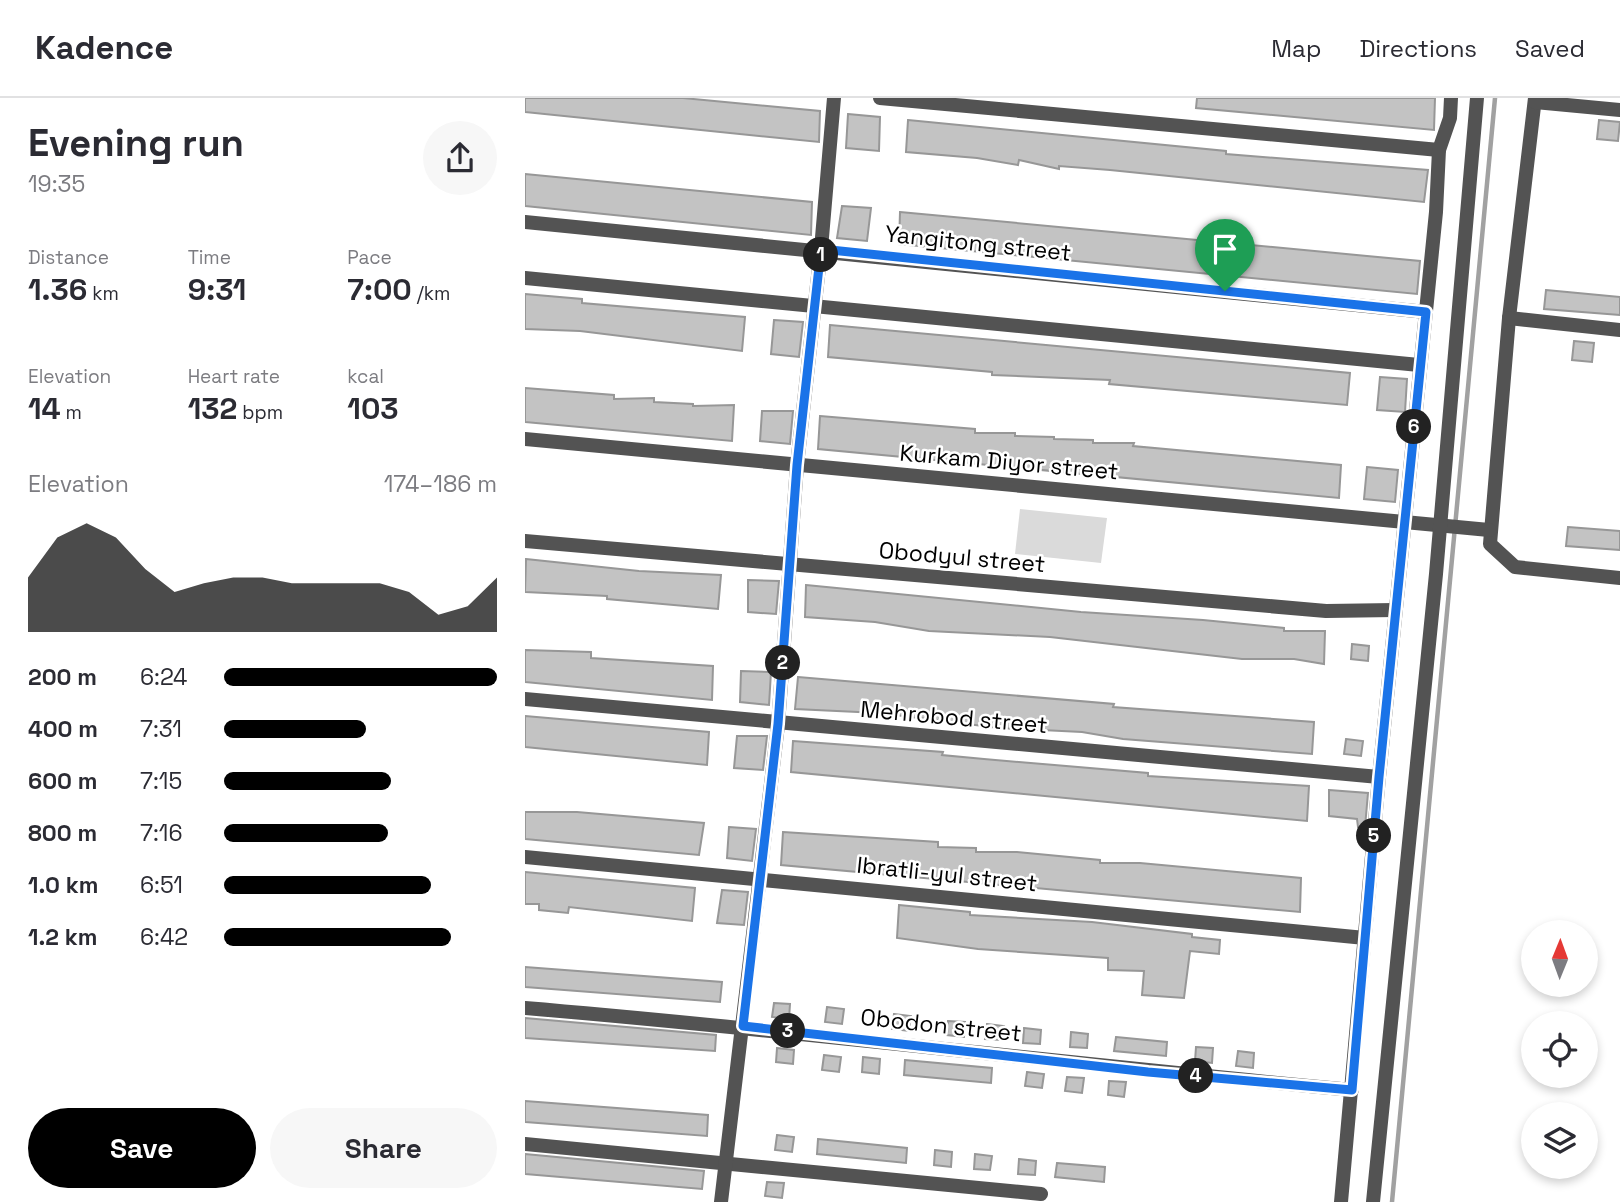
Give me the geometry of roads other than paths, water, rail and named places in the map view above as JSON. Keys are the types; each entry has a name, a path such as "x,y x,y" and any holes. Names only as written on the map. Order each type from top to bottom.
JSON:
{"street":[{"path":"721,1202 778,724 797,465 821,249 834,98"},
{"path":"880,98 1439,150"},
{"path":"1341,1202 1439,150 1450,118 1451,98"},
{"path":"1373,1202 1441,526 1477,98"},
{"path":"1620,110 1535,100 1509,318 1489,530 1490,544 1515,567 1620,578"},
{"name":"Yangitong street","path":"525,222 821,249 1426,312"},
{"path":"525,278 1419,365"},
{"path":"1509,318 1620,330"},
{"name":"Kurkam Diyor street","path":"525,439 1489,530"},
{"name":"Obodyul street","path":"525,541 1326,611 1395,610"},
{"name":"Mehrobod street","path":"525,699 1379,777"},
{"name":"Ibratli-yul street","path":"525,857 1365,938"},
{"name":"Obodon street","path":"525,1008 743,1026 1148,1072 1352,1090"},
{"path":"525,1144 1041,1194"}],"waterway":[{"path":"1392,1202 1495,98"}]}
